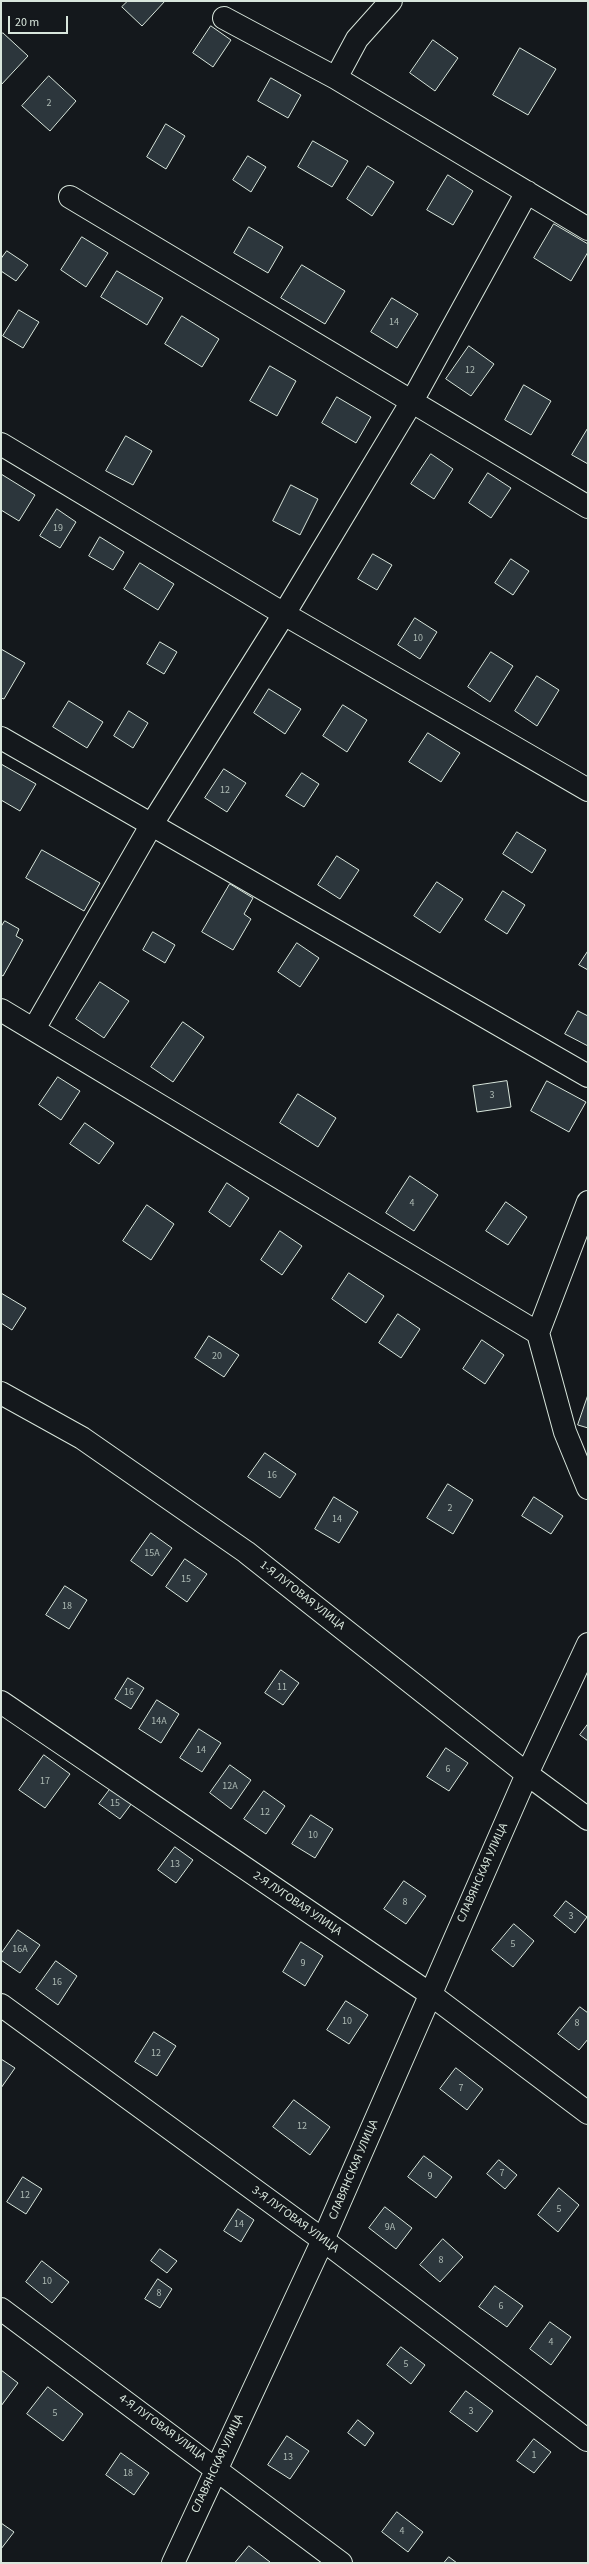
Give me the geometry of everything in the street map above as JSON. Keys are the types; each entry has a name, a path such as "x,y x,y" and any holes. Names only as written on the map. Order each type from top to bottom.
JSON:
{"street":[{"path":"336,78 357,39 391,1"},
{"path":"224,18 336,78 588,229"},
{"path":"34,1030 152,824 284,614 412,404 527,192"},
{"path":"70,197 412,404 588,507"},
{"path":"1,444 284,614 588,790"},
{"path":"1,738 588,1076"},
{"path":"1,1010 538,1333"},
{"path":"588,1202 538,1333 565,1432 588,1488"},
{"name":"1-Я ЛУГОВАЯ УЛИЦА","path":"1,1393 82,1438 246,1552 527,1774 588,1819"},
{"name":"СЛАВЯНСКАЯ УЛИЦА","path":"173,2563 323,2240 527,1774 588,1644"},
{"name":"2-Я ЛУГОВАЯ УЛИЦА","path":"1,1702 430,1994 588,2113"},
{"name":"3-Я ЛУГОВАЯ УЛИЦА","path":"1,2005 323,2240 587,2440"},
{"name":"4-Я ЛУГОВАЯ УЛИЦА","path":"1,2309 216,2468 341,2563"}],"building":[{"path":"128,1 165,1 142,26 122,7"},
{"path":"211,26 231,40 213,67 193,53"},
{"path":"3,33 28,56 1,85 1,35"},
{"path":"433,40 458,58 435,91 410,73"},
{"path":"520,48 556,69 528,115 493,95"},
{"path":"49,76 76,101 50,131 22,106"},
{"path":"271,78 301,95 288,118 258,101"},
{"path":"166,124 185,136 166,169 147,157"},
{"path":"313,141 348,161 332,187 298,167"},
{"path":"248,156 266,167 251,192 233,180"},
{"path":"368,166 394,182 372,216 347,199"},
{"path":"448,175 473,191 453,225 427,210"},
{"path":"554,224 588,244 588,252 571,281 534,258"},
{"path":"249,227 283,247 268,273 234,253"},
{"path":"82,237 108,253 86,287 61,270"},
{"path":"7,251 28,265 16,281 1,271 1,259"},
{"path":"302,265 345,291 325,324 281,298"},
{"path":"117,271 163,298 147,325 101,297"},
{"path":"392,298 418,314 397,348 371,332"},
{"path":"19,310 39,322 23,348 3,336"},
{"path":"182,316 219,339 202,367 165,344"},
{"path":"469,346 494,364 471,396 446,379"},
{"path":"270,366 296,381 277,416 250,401"},
{"path":"524,385 551,401 531,435 505,420"},
{"path":"337,397 371,417 356,443 322,423"},
{"path":"588,428 588,464 572,455"},
{"path":"126,436 152,451 133,485 106,471"},
{"path":"431,454 453,469 434,499 411,484"},
{"path":"488,473 511,488 491,518 469,503"},
{"path":"1,474 35,495 19,521 1,510"},
{"path":"291,485 318,499 300,535 273,521"},
{"path":"57,509 76,522 60,548 40,536"},
{"path":"100,537 124,552 113,570 89,556"},
{"path":"373,554 392,565 377,590 358,579"},
{"path":"511,559 529,571 513,595 495,583"},
{"path":"140,563 174,584 158,610 124,589"},
{"path":"415,618 437,632 420,659 398,645"},
{"path":"160,642 177,652 164,674 147,664"},
{"path":"1,649 25,663 4,699 1,698"},
{"path":"491,652 513,666 490,702 468,687"},
{"path":"537,676 559,690 537,726 515,711"},
{"path":"269,689 301,709 285,734 254,713"},
{"path":"69,701 103,722 87,748 53,727"},
{"path":"343,705 367,720 347,752 323,736"},
{"path":"129,711 148,723 133,748 114,736"},
{"path":"428,733 460,753 441,782 409,762"},
{"path":"1,764 36,784 20,811 1,800"},
{"path":"224,769 246,783 227,812 205,798"},
{"path":"302,773 319,784 304,807 286,796"},
{"path":"517,832 546,850 532,873 503,854"},
{"path":"42,850 100,883 84,911 26,878"},
{"path":"337,856 359,870 340,899 318,885"},
{"path":"437,882 463,899 440,933 414,916"},
{"path":"230,884 253,898 244,914 251,919 233,950 202,932"},
{"path":"503,891 525,905 507,934 485,920"},
{"path":"5,921 19,929 16,936 23,940 3,976 1,975 1,927"},
{"path":"153,932 175,945 165,963 143,950"},
{"path":"297,943 319,958 300,987 278,972"},
{"path":"588,951 588,970 579,965"},
{"path":"100,982 129,1001 104,1038 76,1019"},
{"path":"578,1011 588,1016 588,1046 565,1034"},
{"path":"183,1022 204,1037 173,1082 151,1067"},
{"path":"58,1077 80,1091 61,1120 39,1105"},
{"path":"507,1081 511,1107 477,1112 473,1086"},
{"path":"547,1081 586,1102 569,1132 531,1111"},
{"path":"298,1094 336,1118 318,1147 280,1123"},
{"path":"85,1123 114,1143 99,1164 70,1144"},
{"path":"410,1176 438,1195 414,1231 386,1213"},
{"path":"227,1183 249,1198 230,1227 209,1212"},
{"path":"506,1202 527,1217 508,1245 486,1231"},
{"path":"147,1205 174,1224 151,1260 123,1241"},
{"path":"280,1231 302,1246 282,1275 261,1260"},
{"path":"349,1273 384,1296 366,1323 332,1299"},
{"path":"1,1293 26,1308 12,1330 1,1323"},
{"path":"398,1314 420,1329 401,1358 379,1343"},
{"path":"209,1336 239,1355 224,1377 195,1358"},
{"path":"482,1340 504,1355 485,1384 463,1369"},
{"path":"588,1395 588,1428 578,1425"},
{"path":"265,1453 296,1474 280,1498 248,1477"},
{"path":"448,1484 473,1500 453,1534 427,1518"},
{"path":"334,1497 358,1512 339,1543 315,1529"},
{"path":"534,1497 563,1516 551,1534 522,1516"},
{"path":"151,1533 172,1548 152,1576 131,1561"},
{"path":"185,1559 207,1574 187,1602 166,1587"},
{"path":"65,1586 87,1600 69,1629 46,1615"},
{"path":"281,1670 299,1683 283,1705 265,1693"},
{"path":"128,1678 144,1688 131,1709 115,1699"},
{"path":"157,1700 179,1714 161,1743 139,1729"},
{"path":"588,1724 588,1741 580,1735"},
{"path":"199,1729 221,1743 202,1772 180,1758"},
{"path":"446,1748 468,1763 449,1791 427,1777"},
{"path":"44,1755 70,1774 45,1808 19,1790"},
{"path":"230,1765 251,1780 231,1809 210,1793"},
{"path":"111,1788 132,1803 120,1819 99,1804"},
{"path":"264,1791 285,1806 266,1834 244,1819"},
{"path":"311,1815 333,1829 315,1858 292,1844"},
{"path":"175,1847 193,1860 176,1883 158,1870"},
{"path":"404,1881 426,1896 406,1924 384,1909"},
{"path":"566,1901 587,1917 575,1933 554,1916"},
{"path":"514,1924 534,1941 513,1967 492,1950"},
{"path":"18,1930 40,1945 20,1973 1,1960 1,1954"},
{"path":"301,1942 323,1956 305,1986 283,1972"},
{"path":"56,1961 77,1976 58,2005 36,1989"},
{"path":"346,2001 368,2015 349,2044 327,2030"},
{"path":"580,2007 588,2013 588,2039 579,2050 558,2034"},
{"path":"154,2032 176,2046 157,2076 135,2062"},
{"path":"1,2059 15,2068 1,2088"},
{"path":"456,2068 483,2089 467,2110 440,2089"},
{"path":"294,2100 330,2127 310,2155 273,2127"},
{"path":"424,2156 452,2177 436,2198 408,2177"},
{"path":"499,2160 517,2175 505,2189 487,2174"},
{"path":"23,2177 42,2189 26,2214 7,2202"},
{"path":"559,2188 579,2205 558,2232 538,2215"},
{"path":"385,2207 412,2228 396,2249 369,2228"},
{"path":"238,2209 254,2220 241,2242 224,2231"},
{"path":"443,2239 463,2257 440,2282 420,2265"},
{"path":"160,2249 177,2261 167,2273 151,2261"},
{"path":"42,2261 69,2282 52,2303 26,2282"},
{"path":"158,2279 172,2289 160,2308 145,2299"},
{"path":"495,2286 523,2306 507,2327 479,2307"},
{"path":"550,2322 571,2337 551,2365 530,2349"},
{"path":"401,2347 425,2365 411,2384 387,2365"},
{"path":"1,2370 18,2383 1,2406"},
{"path":"48,2387 83,2414 63,2441 27,2414"},
{"path":"466,2391 493,2411 477,2432 450,2412"},
{"path":"358,2420 374,2433 365,2446 348,2433"},
{"path":"287,2436 309,2451 290,2479 268,2465"},
{"path":"534,2439 551,2452 534,2473 517,2461"},
{"path":"121,2453 149,2473 134,2495 106,2475"},
{"path":"397,2512 423,2532 408,2552 382,2532"},
{"path":"1,2523 14,2532 1,2549"},
{"path":"249,2546 270,2562 235,2563"},
{"path":"449,2557 457,2563 444,2563"}]}
